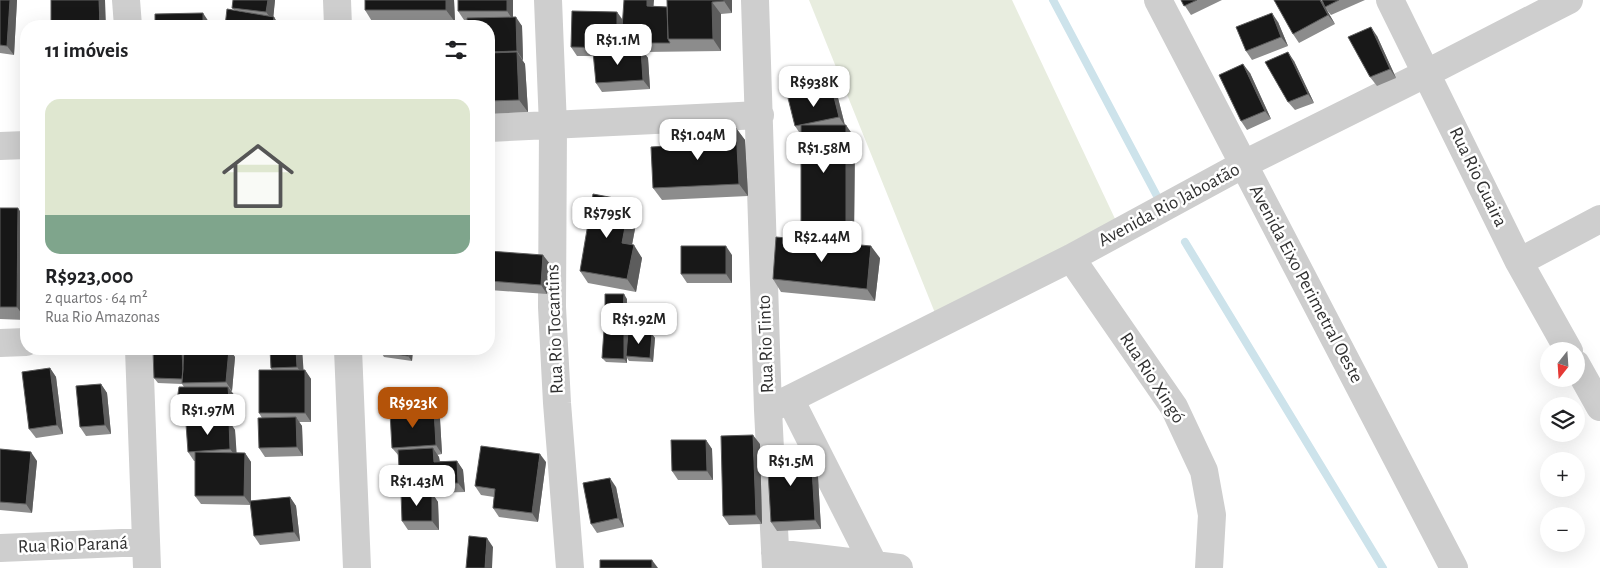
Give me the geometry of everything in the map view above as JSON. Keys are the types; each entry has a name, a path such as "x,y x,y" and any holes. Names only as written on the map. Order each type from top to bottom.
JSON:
{"street":[{"path":"126,0 128,20"},
{"path":"338,0 338,20"},
{"name":"Rua Rio Tocantins","path":"548,0 553,126 552,307 557,403 570,568"},
{"name":"Rua Rio Tinto","path":"755,0 760,115 779,404 775,561"},
{"name":"Avenida Eixo Perimetral Oeste","path":"1158,0 1454,568"},
{"name":"Rua Rio Guaira","path":"1390,0 1519,262 1564,342"},
{"name":"Avenida Rio Jaboatão","path":"779,404 1071,258 1244,164 1569,0"},
{"path":"495,128 760,115"},
{"path":"0,146 20,145"},
{"path":"1519,262 1600,219"},
{"name":"Rua Rio Xingó","path":"1071,258 1174,407 1204,471 1212,514 1209,568"},
{"path":"0,343 20,342"},
{"path":"140,355 147,555"},
{"path":"348,355 357,568"},
{"path":"1585,380 1600,407"},
{"name":"Rua Rio Tinto","path":"779,404 887,566"},
{"name":"Rua Rio Paraná","path":"0,548 147,555"},
{"path":"775,561 887,566"}],"shaded area":[{"path":"809,0 1012,0 1117,223 935,313"}],"building":[{"path":"0,0 10,0 7,46 0,45"},
{"path":"51,0 99,0 100,20 51,20"},
{"path":"233,0 268,0 266,12 232,8"},
{"path":"365,0 446,0 446,10 365,10"},
{"path":"458,0 507,0 507,11 458,11"},
{"path":"624,0 647,0 647,6 667,7 668,39 670,43 621,43"},
{"path":"667,0 724,0 712,2 713,39 668,39"},
{"path":"1181,0 1197,0 1184,6"},
{"path":"1274,0 1320,0 1328,15 1293,34"},
{"path":"1322,0 1339,0 1325,7"},
{"path":"227,9 274,17 274,20 226,20"},
{"path":"572,11 617,12 617,48 571,47"},
{"path":"203,13 203,20 155,20 155,14"},
{"path":"1272,13 1281,37 1246,51 1236,27"},
{"path":"516,17 517,51 495,52 495,20 467,20 467,18"},
{"path":"1371,27 1390,69 1370,77 1348,37"},
{"path":"641,49 643,80 596,83 593,52"},
{"path":"517,52 519,100 495,101 495,53"},
{"path":"1288,52 1308,94 1288,102 1265,62"},
{"path":"1243,64 1265,111 1241,121 1219,75"},
{"path":"832,89 839,117 795,126 788,98"},
{"path":"801,125 846,125 846,222 801,222"},
{"path":"736,128 739,184 653,188 651,147 698,144 697,130"},
{"path":"593,194 630,201 622,243 634,245 627,279 580,271"},
{"path":"0,208 18,208 17,307 0,307"},
{"path":"776,237 871,246 867,289 773,279"},
{"path":"681,246 726,246 726,274 681,274"},
{"path":"495,251 543,255 541,285 495,281"},
{"path":"605,294 624,294 623,319 605,319"},
{"path":"604,330 624,331 624,359 602,358"},
{"path":"628,332 652,334 650,358 626,356"},
{"path":"153,355 182,355 182,379 154,378"},
{"path":"184,355 228,355 226,382 182,383"},
{"path":"270,355 296,355 297,367 271,368"},
{"path":"50,368 57,425 29,429 22,372"},
{"path":"259,370 305,370 305,413 259,413"},
{"path":"101,384 105,425 80,427 76,386"},
{"path":"179,387 228,387 230,413 175,414"},
{"path":"434,410 436,445 392,448 390,413"},
{"path":"296,417 297,447 259,448 258,418"},
{"path":"229,421 230,449 188,452 186,424"},
{"path":"753,435 756,515 723,516 721,436"},
{"path":"671,440 706,440 707,471 672,471"},
{"path":"481,446 540,454 532,513 493,508 495,489 475,486"},
{"path":"433,448 434,462 457,461 458,483 400,485 398,450"},
{"path":"0,449 31,452 26,504 0,502"},
{"path":"811,451 815,520 771,522 767,454"},
{"path":"195,452 245,453 244,496 195,496"},
{"path":"610,478 618,518 591,524 583,483"},
{"path":"401,493 432,493 432,521 402,521"},
{"path":"290,497 294,532 254,536 250,501"},
{"path":"469,536 487,538 485,568 466,568"},
{"path":"600,560 652,560 652,568 600,568"}],"waterway":[{"path":"1053,0 1158,198"},
{"path":"1185,242 1383,568"}]}
